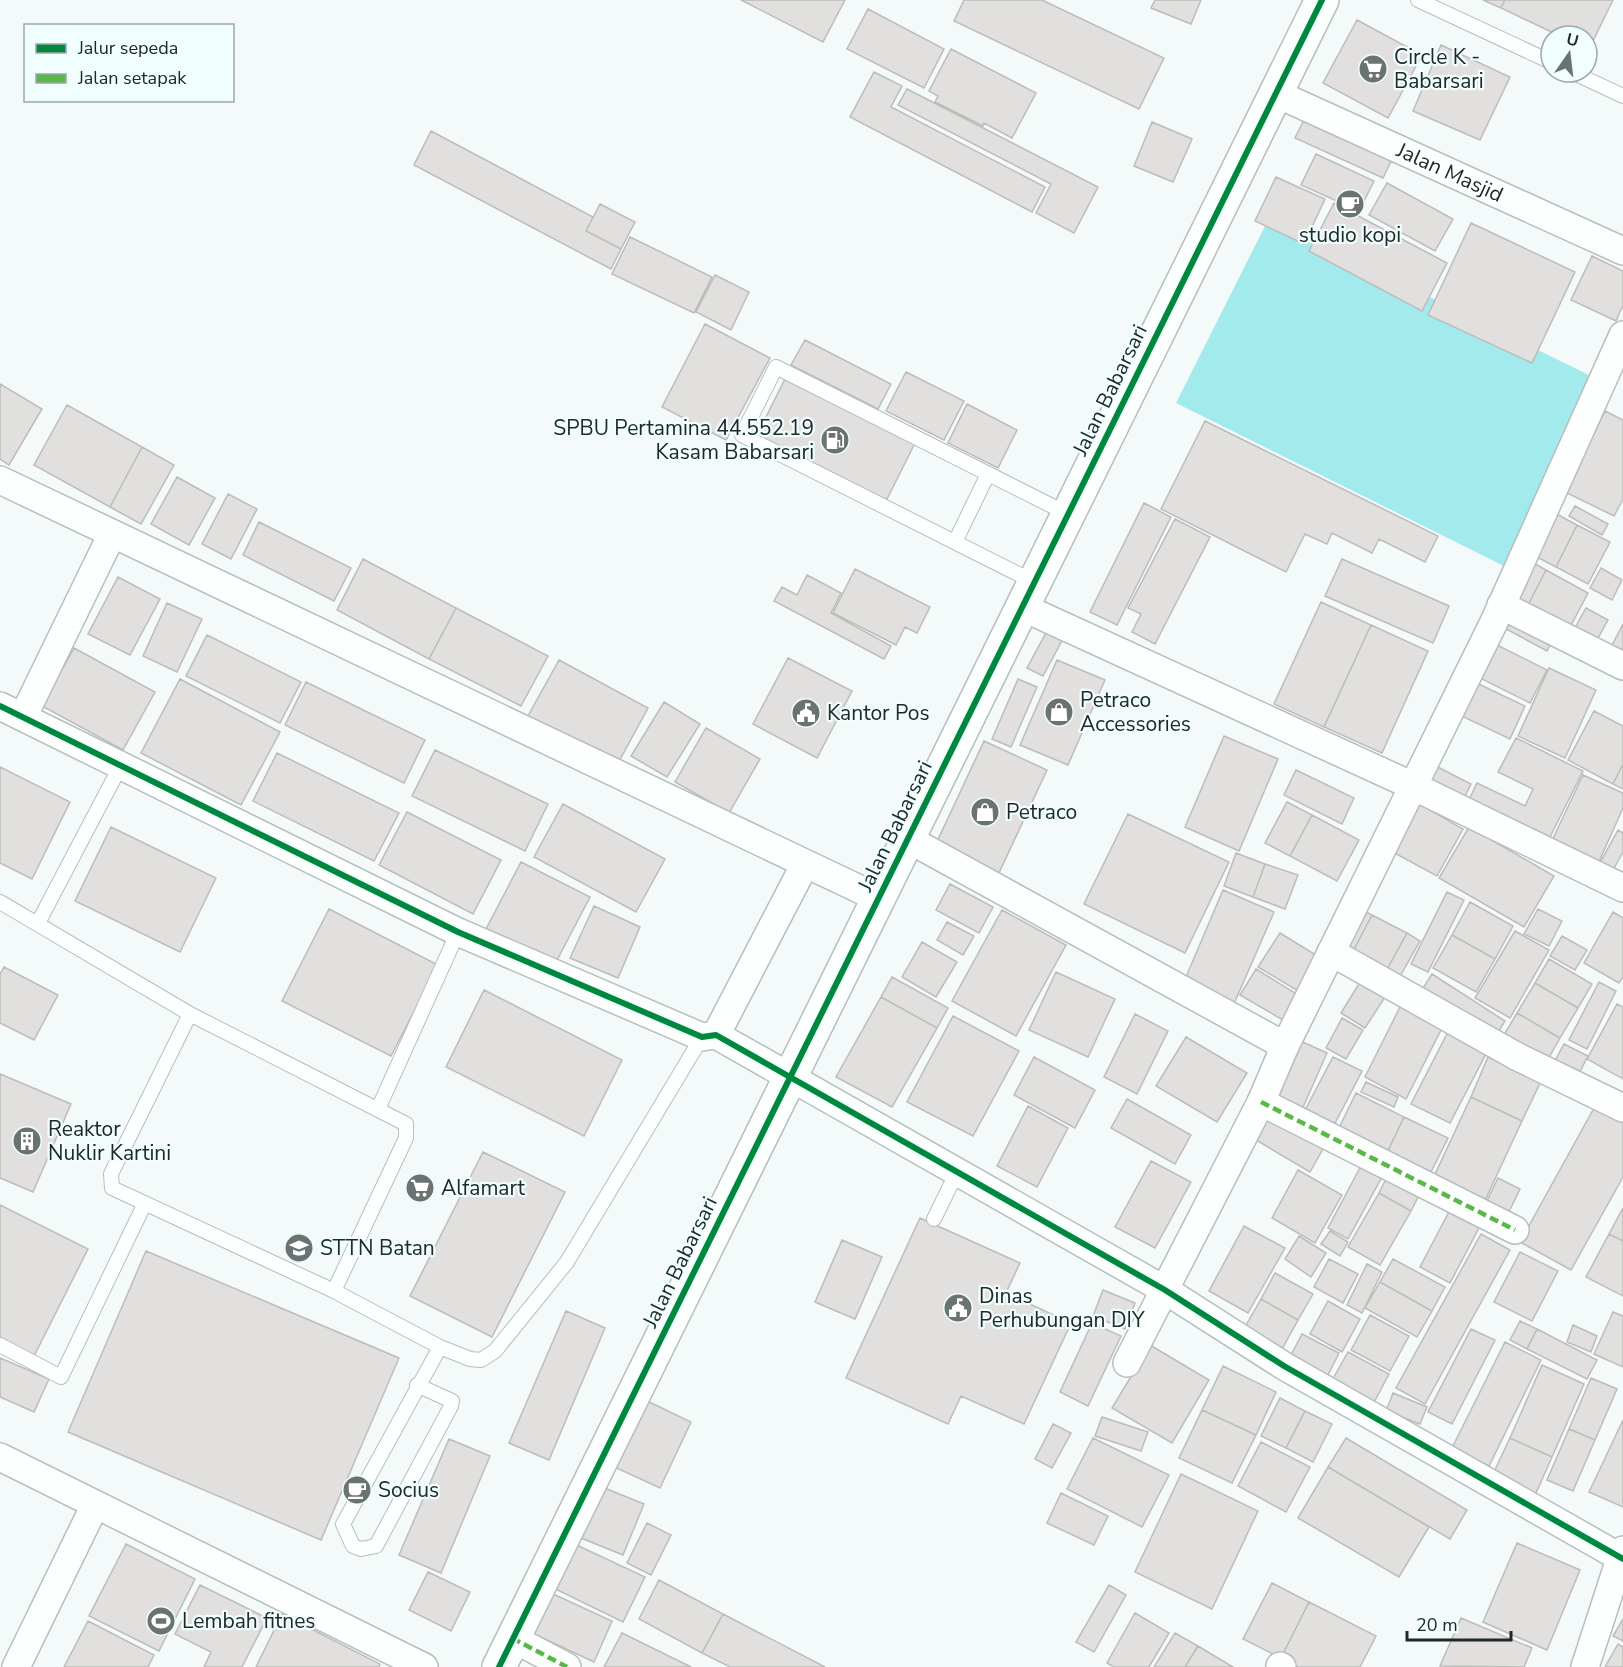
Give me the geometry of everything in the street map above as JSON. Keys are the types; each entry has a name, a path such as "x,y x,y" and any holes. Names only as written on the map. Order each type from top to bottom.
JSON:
{"street":[{"name":"Jalan Babarsari","path":"506,1653 1322,0"},
{"name":"Jalan Masjid","path":"1275,93 1622,249"},
{"path":"1127,1363 1261,1102 1285,1046 1501,605 1623,335"},
{"path":"0,480 878,898"},
{"path":"112,534 12,711 458,932 709,1036 791,1077 1165,1290 1284,1366 1622,1555 1585,1667"},
{"path":"1028,594 1623,888"},
{"path":"1501,605 1623,666"},
{"path":"908,839 1285,1046"},
{"path":"709,1036 805,864"},
{"path":"1331,952 1516,1056 1623,1108"},
{"path":"1261,1102 1515,1230"},
{"path":"0,1457 424,1667"},
{"path":"16,1667 95,1505"},
{"path":"506,1653 567,1667"}],"lane":[{"path":"1418,0 1539,56"},
{"path":"1598,84 1623,96"},
{"path":"1028,594 955,542 742,435 776,367 1068,514"},
{"path":"955,542 988,474"},
{"path":"38,923 121,765"},
{"path":"0,902 190,1014 406,1124 407,1132 334,1291"},
{"path":"378,1109 458,932"},
{"path":"190,1014 111,1174 112,1188 334,1291 440,1347 470,1359 481,1360 495,1351 567,1262 709,1036"},
{"path":"934,1219 957,1172"},
{"path":"0,1345 61,1377 145,1203"},
{"path":"417,1385 452,1401 451,1406 376,1546 361,1549 353,1546 343,1524 417,1385 440,1347"}],"shaded area":[{"path":"1269,218 1595,378 1506,567 1176,403"}],"building":[{"path":"741,0 845,0 823,42"},
{"path":"964,0 1042,0 1164,58 1139,109 954,21"},
{"path":"1155,0 1201,0 1191,24 1151,8"},
{"path":"1483,0 1505,0 1501,8"},
{"path":"1505,0 1613,0 1599,29 1599,24 1539,24 1539,26 1501,8"},
{"path":"868,9 944,49 924,88 847,49"},
{"name":"Circle K - Babarsari","path":"1357,20 1422,55 1388,118 1323,83"},
{"path":"1441,45 1510,77 1480,140 1413,111"},
{"path":"951,49 1036,93 1012,138 935,102 938,96 929,91"},
{"path":"874,72 902,86 891,107 1045,187 1032,212 850,117"},
{"path":"907,89 1098,187 1074,233 1036,213 1051,184 898,105"},
{"path":"1307,114 1394,155 1383,178 1295,138"},
{"path":"1152,122 1192,139 1173,182 1134,166"},
{"path":"431,131 593,217 586,231 621,249 611,269 414,165"},
{"path":"1316,154 1374,181 1359,211 1301,185"},
{"path":"1276,177 1325,199 1304,244 1255,221"},
{"path":"1387,183 1453,219 1435,251 1369,215"},
{"path":"1334,203 1447,263 1422,311 1309,251"},
{"path":"600,204 635,222 621,249 586,231"},
{"path":"1471,223 1575,272 1532,363 1428,315"},
{"path":"630,237 712,277 694,313 612,274"},
{"path":"1592,256 1623,271 1623,305 1616,321 1571,300"},
{"path":"715,275 749,292 731,330 696,312"},
{"path":"705,324 770,358 726,440 662,407"},
{"path":"805,340 891,384 878,409 791,365"},
{"path":"906,372 964,401 944,440 886,411"},
{"name":"SPBU Pertamina 44.552.19 Kasam Babarsari","path":"785,379 915,443 886,501 756,437"},
{"path":"0,384 42,409 9,465 0,459"},
{"path":"967,404 1017,430 998,468 948,443"},
{"path":"67,405 142,447 110,507 34,465"},
{"path":"1605,411 1623,420 1623,499 1614,516 1565,492"},
{"path":"1205,421 1438,536 1425,562 1379,539 1372,553 1332,533 1327,544 1305,534 1286,572 1161,509"},
{"path":"142,447 174,465 141,524 110,507"},
{"path":"177,477 215,498 189,545 151,524"},
{"path":"228,494 257,509 231,559 202,544"},
{"path":"1144,503 1171,517 1117,625 1090,612"},
{"path":"1575,506 1608,524 1602,535 1569,516"},
{"path":"1553,512 1577,525 1556,567 1531,554"},
{"path":"1175,519 1210,537 1155,644 1132,632 1141,614 1128,608"},
{"path":"259,522 351,568 334,601 243,555"},
{"path":"1577,525 1610,542 1588,584 1556,567"},
{"path":"363,559 456,608 429,659 337,610"},
{"path":"1342,559 1449,606 1433,643 1325,596"},
{"path":"1528,560 1546,570 1525,611 1506,601"},
{"path":"1601,568 1622,580 1612,600 1590,588"},
{"path":"855,569 930,607 917,633 905,627 896,645 833,613"},
{"path":"1546,570 1588,593 1567,633 1525,611"},
{"path":"807,575 841,593 831,613 891,646 884,659 774,601 782,587 797,595"},
{"path":"118,577 160,599 130,655 88,634"},
{"path":"1321,602 1371,625 1324,727 1274,704"},
{"path":"167,603 202,619 177,672 143,656"},
{"path":"456,608 548,656 521,706 429,659"},
{"path":"1586,608 1608,620 1592,649 1570,637"},
{"path":"1504,612 1554,638 1547,651 1497,624"},
{"path":"1623,624 1623,660 1608,653"},
{"path":"1371,625 1428,651 1382,753 1324,727"},
{"path":"1048,629 1064,637 1043,676 1027,668"},
{"path":"207,635 301,682 280,723 186,676"},
{"path":"1487,640 1547,670 1530,703 1470,673"},
{"path":"74,648 155,692 123,750 42,706"},
{"path":"788,658 852,691 817,758 753,724"},
{"path":"559,660 648,708 617,765 528,716"},
{"path":"1057,660 1105,680 1068,765 1020,745"},
{"path":"1549,668 1596,690 1565,758 1518,736"},
{"path":"1466,678 1525,706 1510,739 1451,711"},
{"path":"180,679 280,732 241,805 141,753"},
{"path":"1018,679 1037,687 1011,747 992,739"},
{"path":"306,682 425,740 404,783 285,725"},
{"path":"664,702 700,724 667,777 631,756"},
{"path":"1594,711 1623,726 1623,764 1613,784 1568,760"},
{"path":"706,728 760,759 729,813 675,782"},
{"path":"1224,736 1278,759 1239,851 1185,827"},
{"path":"1516,738 1583,771 1547,843 1467,804 1477,783 1525,806 1533,789 1498,772"},
{"path":"984,741 1047,770 998,875 935,846"},
{"path":"435,750 548,804 525,851 412,796"},
{"path":"277,753 399,813 374,861 253,801"},
{"path":"1432,764 1471,784 1460,806 1420,786"},
{"path":"1623,764 1623,789 1613,784"},
{"path":"0,767 70,802 32,879 0,863"},
{"path":"1296,770 1354,798 1342,824 1284,795"},
{"path":"1583,775 1623,793 1623,808 1597,866 1550,845"},
{"path":"1287,802 1312,815 1290,856 1265,843"},
{"path":"1416,802 1463,829 1437,876 1389,850"},
{"path":"563,804 665,859 636,912 534,857"},
{"path":"407,812 501,860 473,914 379,865"},
{"path":"1128,814 1229,862 1185,953 1084,904"},
{"path":"1312,815 1359,840 1337,881 1290,856"},
{"path":"111,827 216,878 180,952 75,901"},
{"path":"1469,827 1554,876 1524,927 1439,878"},
{"path":"1618,830 1623,833 1623,852 1608,879 1595,872"},
{"path":"1236,853 1265,864 1253,897 1224,886"},
{"path":"521,862 590,897 555,964 486,929"},
{"path":"1265,864 1298,875 1285,909 1253,897"},
{"path":"950,884 993,907 979,933 936,910"},
{"path":"1223,890 1274,912 1233,1006 1183,984"},
{"path":"1447,892 1464,900 1428,972 1411,964"},
{"path":"1470,902 1513,926 1495,959 1452,935"},
{"path":"594,906 640,927 618,978 570,958"},
{"path":"1357,907 1372,915 1351,955 1336,947"},
{"path":"329,909 438,965 391,1056 282,1001"},
{"path":"1538,909 1562,921 1549,946 1524,934"},
{"path":"1002,910 1066,945 1016,1036 952,1001"},
{"path":"1613,912 1623,918 1623,977 1619,983 1584,963"},
{"path":"1372,915 1407,933 1385,973 1351,955"},
{"path":"947,922 974,936 963,955 937,940"},
{"path":"1515,931 1549,950 1510,1018 1475,998"},
{"path":"1280,933 1324,960 1303,994 1258,967"},
{"path":"1407,933 1420,941 1398,980 1385,973"},
{"path":"1452,935 1495,959 1476,992 1433,968"},
{"path":"1562,936 1587,950 1575,970 1550,956"},
{"path":"922,942 957,962 936,997 902,977"},
{"path":"1549,959 1592,984 1578,1008 1535,983"},
{"path":"4,967 58,995 34,1040 0,1023 0,974"},
{"path":"1256,969 1303,998 1288,1023 1240,995"},
{"path":"1056,972 1115,999 1088,1057 1029,1030"},
{"path":"1432,974 1505,1021 1493,1041 1420,993"},
{"path":"892,977 948,1008 937,1028 881,997"},
{"path":"1360,982 1385,997 1365,1028 1341,1013"},
{"path":"1599,982 1616,991 1587,1049 1569,1040"},
{"path":"1535,983 1578,1008 1560,1038 1517,1013"},
{"path":"484,990 622,1060 584,1136 446,1067"},
{"path":"881,997 937,1028 892,1107 836,1077"},
{"path":"1617,1004 1623,1007 1623,1079 1587,1059"},
{"path":"1401,1005 1443,1026 1406,1099 1365,1077"},
{"path":"1517,1013 1560,1038 1548,1059 1504,1035"},
{"path":"1135,1014 1168,1031 1137,1094 1104,1077"},
{"path":"953,1016 1019,1051 973,1136 907,1102"},
{"path":"1342,1018 1363,1030 1346,1059 1326,1048"},
{"path":"1449,1030 1488,1050 1450,1123 1411,1104"},
{"path":"1186,1037 1247,1073 1217,1122 1156,1086"},
{"path":"1296,1039 1327,1053 1300,1114 1268,1100"},
{"path":"1564,1044 1588,1056 1576,1079 1552,1066"},
{"path":"1034,1057 1095,1090 1075,1128 1014,1095"},
{"path":"1333,1057 1362,1071 1331,1131 1302,1116"},
{"path":"1488,1057 1541,1081 1522,1121 1471,1097"},
{"name":"Reaktor Nuklir Kartini","path":"0,1074 71,1104 33,1192 0,1178"},
{"path":"1366,1082 1398,1097 1394,1107 1361,1092"},
{"path":"1356,1093 1404,1117 1387,1153 1338,1130"},
{"path":"1471,1097 1522,1121 1481,1209 1430,1185"},
{"path":"1127,1099 1191,1135 1175,1164 1111,1128"},
{"path":"1599,1099 1623,1113 1623,1177 1571,1270 1520,1242"},
{"path":"1028,1106 1068,1128 1037,1187 997,1166"},
{"path":"1270,1115 1324,1147 1310,1172 1256,1140"},
{"path":"1404,1117 1448,1138 1430,1174 1387,1153"},
{"path":"483,1152 565,1192 492,1337 410,1296"},
{"path":"1151,1161 1191,1182 1155,1248 1115,1227"},
{"path":"1362,1164 1383,1175 1348,1239 1328,1228"},
{"path":"1298,1170 1342,1195 1315,1243 1272,1218"},
{"path":"1498,1178 1520,1189 1505,1220 1483,1209"},
{"path":"1386,1179 1418,1197 1411,1211 1379,1193"},
{"path":"1379,1193 1411,1211 1380,1265 1348,1247"},
{"path":"0,1205 88,1249 34,1356 0,1339"},
{"path":"1451,1208 1481,1224 1450,1283 1420,1267"},
{"path":"1623,1208 1623,1241 1609,1234"},
{"name":"Dinas Perhubungan DIY","path":"920,1218 1020,1263 1006,1293 1071,1323 1024,1424 961,1396 948,1424 846,1378"},
{"path":"1244,1226 1285,1248 1248,1313 1209,1291"},
{"path":"1330,1231 1348,1242 1340,1256 1321,1244"},
{"path":"1481,1234 1510,1250 1425,1404 1396,1388"},
{"path":"1609,1234 1623,1241 1623,1296 1586,1277"},
{"path":"1299,1236 1326,1253 1311,1277 1285,1259"},
{"path":"842,1240 882,1257 855,1319 815,1302"},
{"path":"146,1251 399,1358 321,1540 68,1432"},
{"path":"1520,1252 1558,1271 1532,1321 1494,1302"},
{"path":"1329,1259 1358,1274 1343,1303 1314,1287"},
{"path":"1393,1259 1445,1287 1432,1311 1380,1282"},
{"path":"1367,1264 1382,1272 1362,1313 1347,1305"},
{"path":"1275,1273 1313,1294 1298,1320 1261,1299"},
{"path":"1380,1282 1432,1311 1417,1337 1365,1308"},
{"path":"1103,1290 1135,1303 1125,1329 1093,1316"},
{"path":"1261,1299 1298,1320 1282,1349 1245,1327"},
{"path":"1328,1301 1360,1319 1342,1352 1310,1334"},
{"path":"566,1311 605,1328 549,1460 509,1443"},
{"path":"1613,1312 1623,1316 1623,1367 1594,1354"},
{"path":"1370,1315 1409,1336 1390,1371 1351,1350"},
{"path":"1520,1321 1537,1329 1527,1349 1510,1340"},
{"path":"1092,1323 1121,1336 1088,1406 1060,1392"},
{"path":"1573,1325 1597,1336 1591,1352 1567,1342"},
{"path":"1471,1329 1495,1340 1452,1424 1428,1412"},
{"path":"1537,1329 1597,1360 1587,1379 1527,1349"},
{"path":"1302,1334 1339,1353 1326,1379 1289,1359"},
{"path":"1505,1342 1541,1360 1489,1466 1452,1448"},
{"path":"1150,1345 1209,1380 1172,1443 1112,1408"},
{"path":"1348,1352 1389,1374 1371,1408 1329,1386"},
{"path":"0,1358 49,1379 34,1412 0,1397"},
{"path":"1542,1365 1584,1384 1552,1457 1510,1438"},
{"path":"1223,1366 1276,1392 1256,1435 1202,1410"},
{"path":"1591,1378 1617,1389 1595,1440 1569,1429"},
{"path":"1393,1393 1427,1407 1420,1424 1386,1411"},
{"path":"641,1398 691,1422 660,1488 610,1465"},
{"path":"1280,1398 1305,1411 1286,1448 1261,1436"},
{"path":"1202,1410 1256,1435 1232,1483 1179,1458"},
{"path":"1305,1411 1332,1424 1313,1462 1286,1448"},
{"path":"1102,1417 1148,1432 1141,1451 1095,1436"},
{"path":"1623,1420 1623,1507 1589,1492"},
{"path":"1053,1424 1071,1433 1052,1468 1035,1459"},
{"path":"1569,1429 1595,1440 1573,1491 1547,1480"},
{"path":"1093,1438 1169,1475 1142,1527 1067,1489"},
{"path":"1346,1438 1467,1510 1450,1539 1328,1467"},
{"path":"1510,1438 1552,1457 1536,1493 1493,1474"},
{"path":"449,1439 490,1456 441,1573 399,1555"},
{"path":"1261,1442 1310,1467 1286,1512 1238,1486"},
{"path":"1328,1467 1429,1527 1399,1577 1298,1518"},
{"path":"1181,1474 1258,1511 1212,1609 1135,1572"},
{"path":"597,1485 644,1504 623,1555 576,1536"},
{"path":"1061,1493 1108,1516 1094,1545 1047,1523"},
{"path":"647,1523 671,1535 651,1575 627,1563"},
{"path":"564,1539 645,1577 623,1622 543,1583"},
{"path":"1517,1543 1580,1570 1547,1650 1483,1622"},
{"path":"126,1544 195,1579 159,1651 89,1616"},
{"path":"428,1572 470,1592 451,1631 409,1610"},
{"path":"659,1580 723,1614 702,1653 639,1619"},
{"path":"1272,1583 1309,1602 1281,1658 1243,1639"},
{"path":"200,1585 267,1618 242,1667 204,1667 211,1652 175,1634"},
{"path":"1109,1585 1126,1595 1094,1652 1076,1642"},
{"path":"551,1593 612,1621 594,1662 532,1633"},
{"path":"1309,1602 1376,1636 1360,1667 1298,1667 1281,1658"},
{"path":"1135,1613 1169,1633 1149,1667 1114,1667 1107,1663"},
{"path":"282,1614 380,1664 379,1667 256,1667"},
{"path":"723,1614 825,1667 730,1667 702,1653"},
{"path":"1461,1618 1532,1648 1524,1667 1440,1666"},
{"path":"1623,1619 1623,1641 1613,1636"},
{"path":"88,1621 154,1655 148,1667 64,1667"},
{"path":"622,1633 691,1667 604,1667"},
{"path":"1175,1633 1198,1646 1185,1667 1154,1667"},
{"path":"1618,1644 1623,1647 1623,1667 1605,1667"},
{"path":"1198,1646 1233,1667 1185,1667"}],"marked path":[{"path":"1261,1102 1515,1230"},
{"path":"512,1638 567,1667"}],"cycle path":[{"path":"499,1667 1322,0"},
{"path":"0,706 458,932 702,1037 716,1035 1165,1290 1284,1366 1623,1559"}],"place":[{"name":"Circle K - Babarsari","path":"1373,69"},
{"name":"studio kopi","path":"1350,204"},
{"name":"SPBU Pertamina 44.552.19 Kasam Babarsari","path":"835,440"},
{"name":"Petraco Accessories","path":"1059,712"},
{"name":"Kantor Pos","path":"806,713"},
{"name":"Petraco","path":"985,812"},
{"name":"Reaktor Nuklir Kartini","path":"27,1141"},
{"name":"Alfamart","path":"420,1188"},
{"name":"STTN Batan","path":"299,1248"},
{"name":"Dinas Perhubungan DIY","path":"958,1308"},
{"name":"Socius","path":"357,1490"},
{"name":"Lembah fitnes","path":"161,1621"}]}
